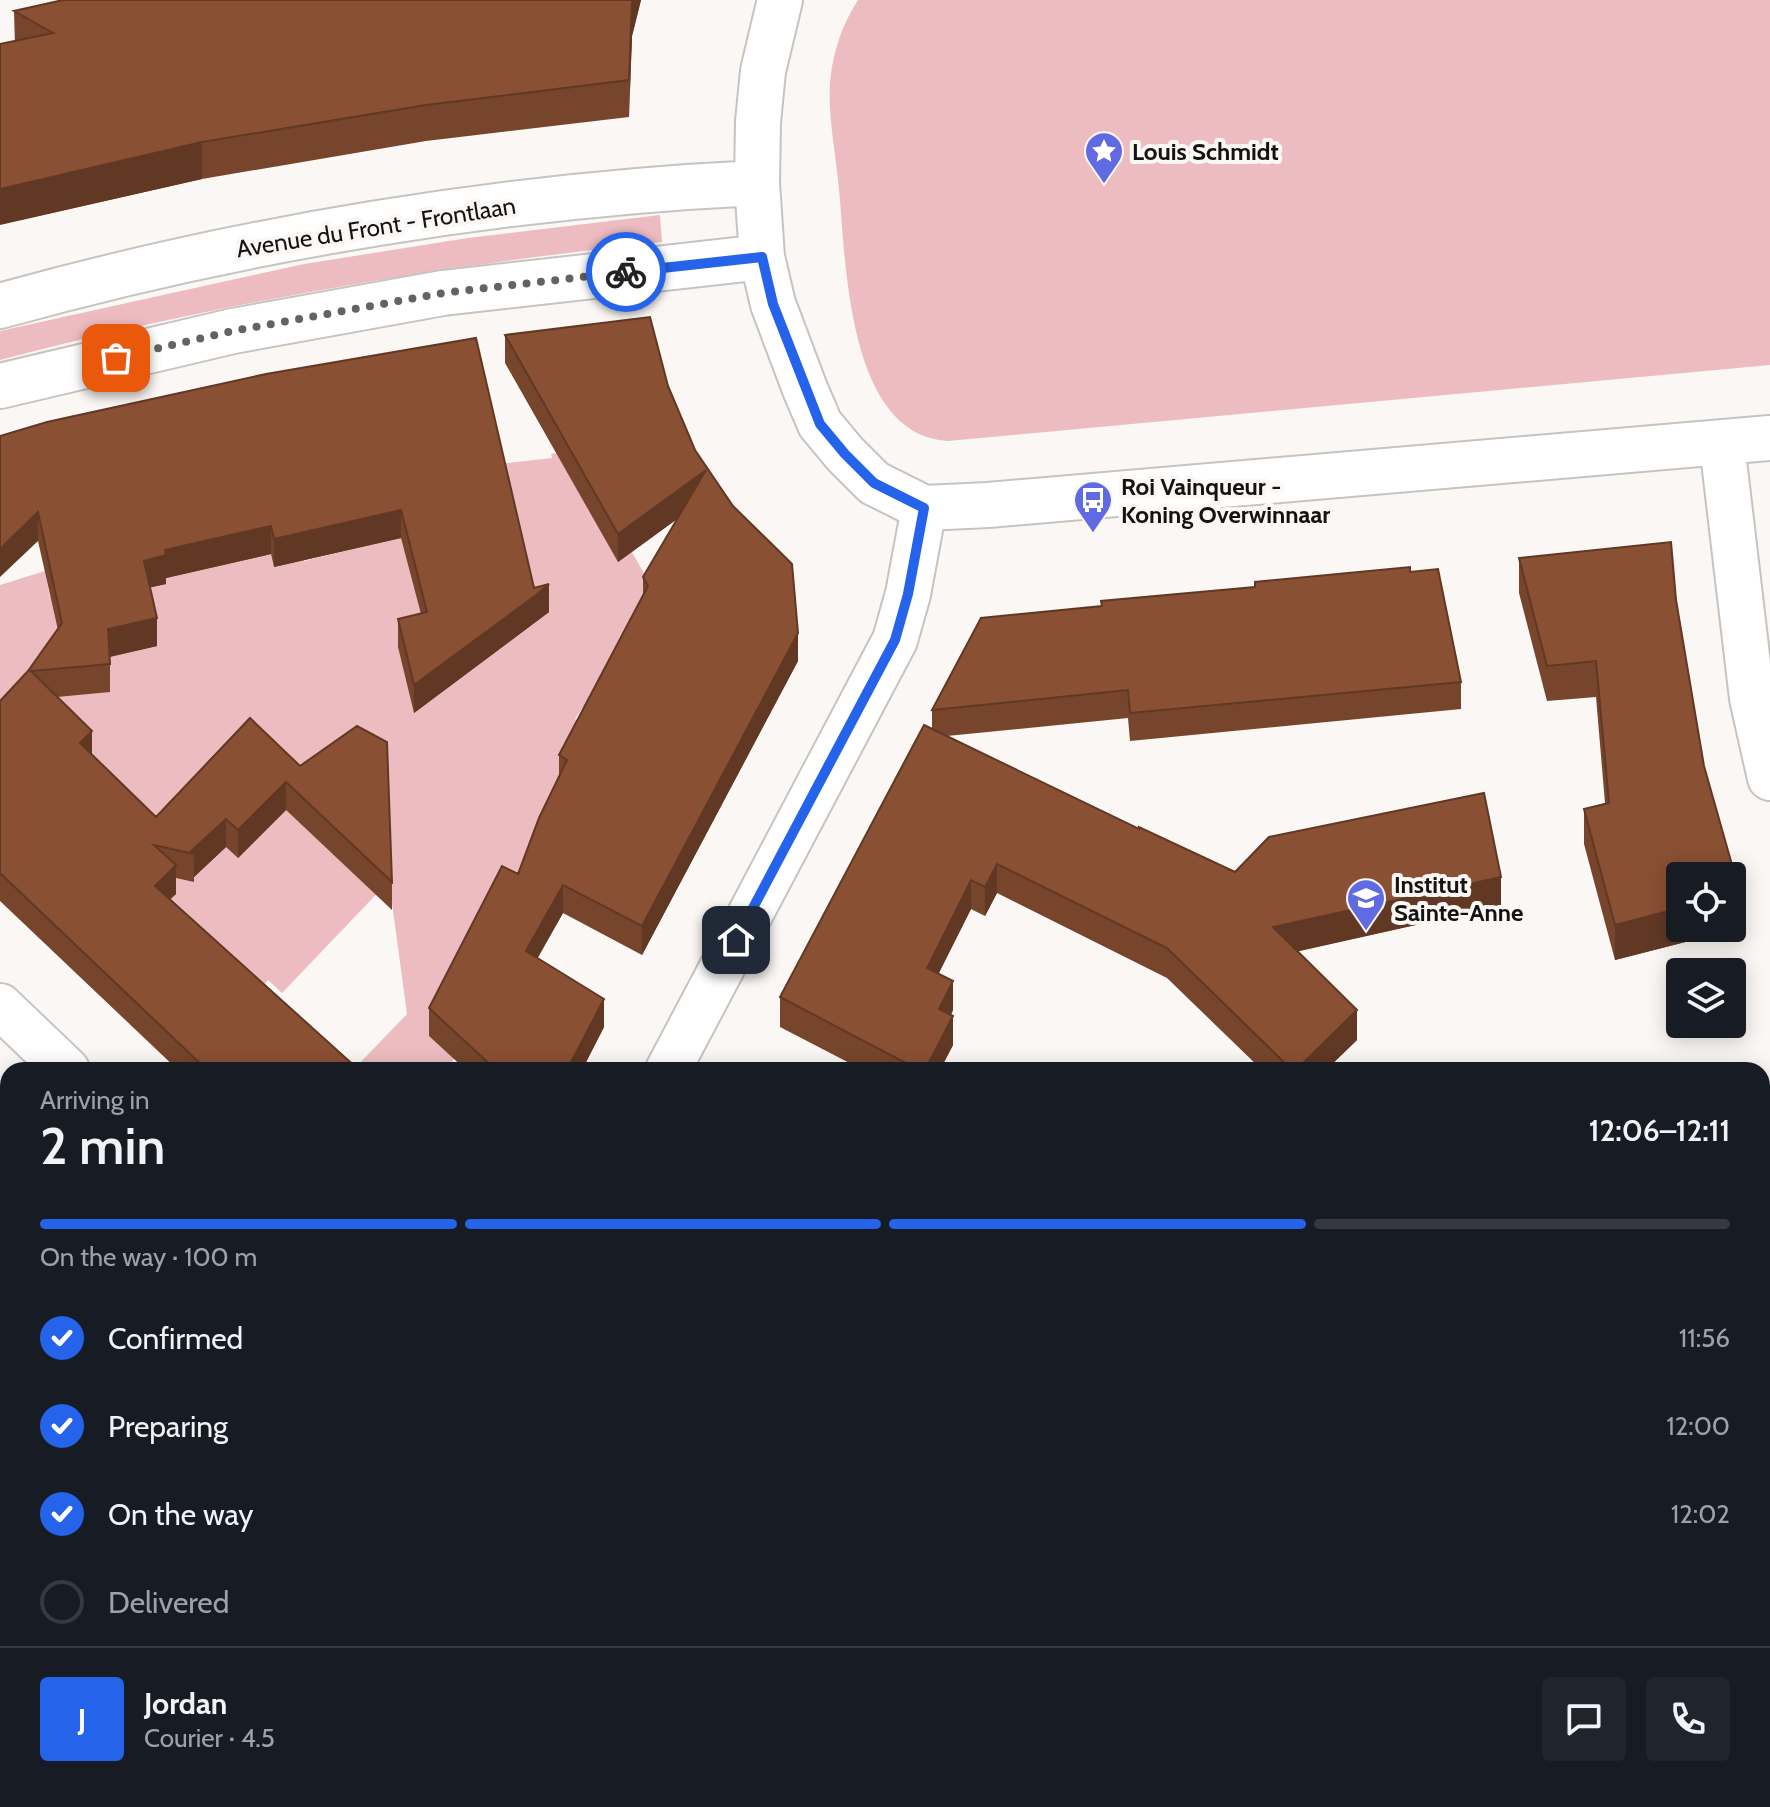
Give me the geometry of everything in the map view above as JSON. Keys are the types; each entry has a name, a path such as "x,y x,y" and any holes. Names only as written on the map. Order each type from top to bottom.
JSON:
{"street":[{"path":"780,0 763,71 758,122 757,183 762,257 773,304 820,424 874,483 924,508 1770,438"},
{"name":"Avenue du Front - Frontlaan","path":"0,306 217,251 437,215 669,187 757,183"},
{"path":"0,386 233,331 443,293 762,257"},
{"path":"1722,444 1752,698 1770,778"},
{"path":"672,1062 895,640 908,594 924,508"},
{"path":"0,1006 59,1062"}],"shaded area":[{"path":"858,0 1770,0 1770,365 948,441 915,431 889,409 871,378 858,340 850,299 830,87 837,45"},
{"path":"660,215 662,242 495,263 329,289 164,321 0,360 0,331 304,264 468,238"},
{"path":"565,452 629,547 680,636 595,714 582,708 575,719 588,727 452,1062 361,1062 407,1014 389,881 282,993 268,980 251,999 0,729 0,585 45,571 50,597 144,589 161,564 271,554 274,567 304,561 374,544 498,464 552,458 551,454","holes":["357,754 331,852 286,810"]}],"building":[{"path":"63,0 632,0 629,80 426,105 202,142 0,189 0,44 53,33 14,11"},
{"path":"650,317 668,386 695,450 733,506 792,564 798,633 642,926 563,885 526,951 604,999 571,1062 487,1062 429,1008 502,866 518,874 539,818 567,760 559,755 648,586 643,577 706,470 618,534 505,335"},
{"path":"476,338 534,588 549,584 414,685 398,619 427,612 401,510 274,539 271,526 165,550 166,555 144,561 157,618 108,629 110,664 31,671 92,731 80,743 156,817 250,718 300,766 357,726 387,742 392,882 286,782 238,830 226,819 191,851 194,854 154,845 176,865 155,886 350,1062 199,1062 0,873 0,701 28,671 62,623 38,512 0,549 0,436 47,422 266,374"},
{"path":"1671,542 1676,600 1704,766 1731,862 1666,862 1666,912 1615,925 1584,809 1609,803 1596,661 1547,666 1519,558"},
{"path":"1410,567 1410,572 1438,569 1461,682 1130,713 1128,690 932,710 981,618 1102,606 1101,601 1255,587 1255,582"},
{"path":"924,725 1235,872 1269,837 1484,793 1501,877 1273,927 1357,1010 1304,1062 1284,1062 1167,948 997,864 985,887 971,880 927,968 953,981 939,1009 953,1016 929,1062 904,1062 780,997"}],"way so far":[{"path":"116,358 233,331 443,293 626,272"}],"place":[{"name":"Louis Schmidt","path":"1104,185"},
{"name":"Roi Vainqueur - Koning Overwinnaar","path":"1093,534"},
{"name":"Institut Sainte-Anne","path":"1366,932"}],"route":[{"path":"626,272 762,257 773,304 820,424 874,483 924,508 908,594 895,640 736,940"}]}
